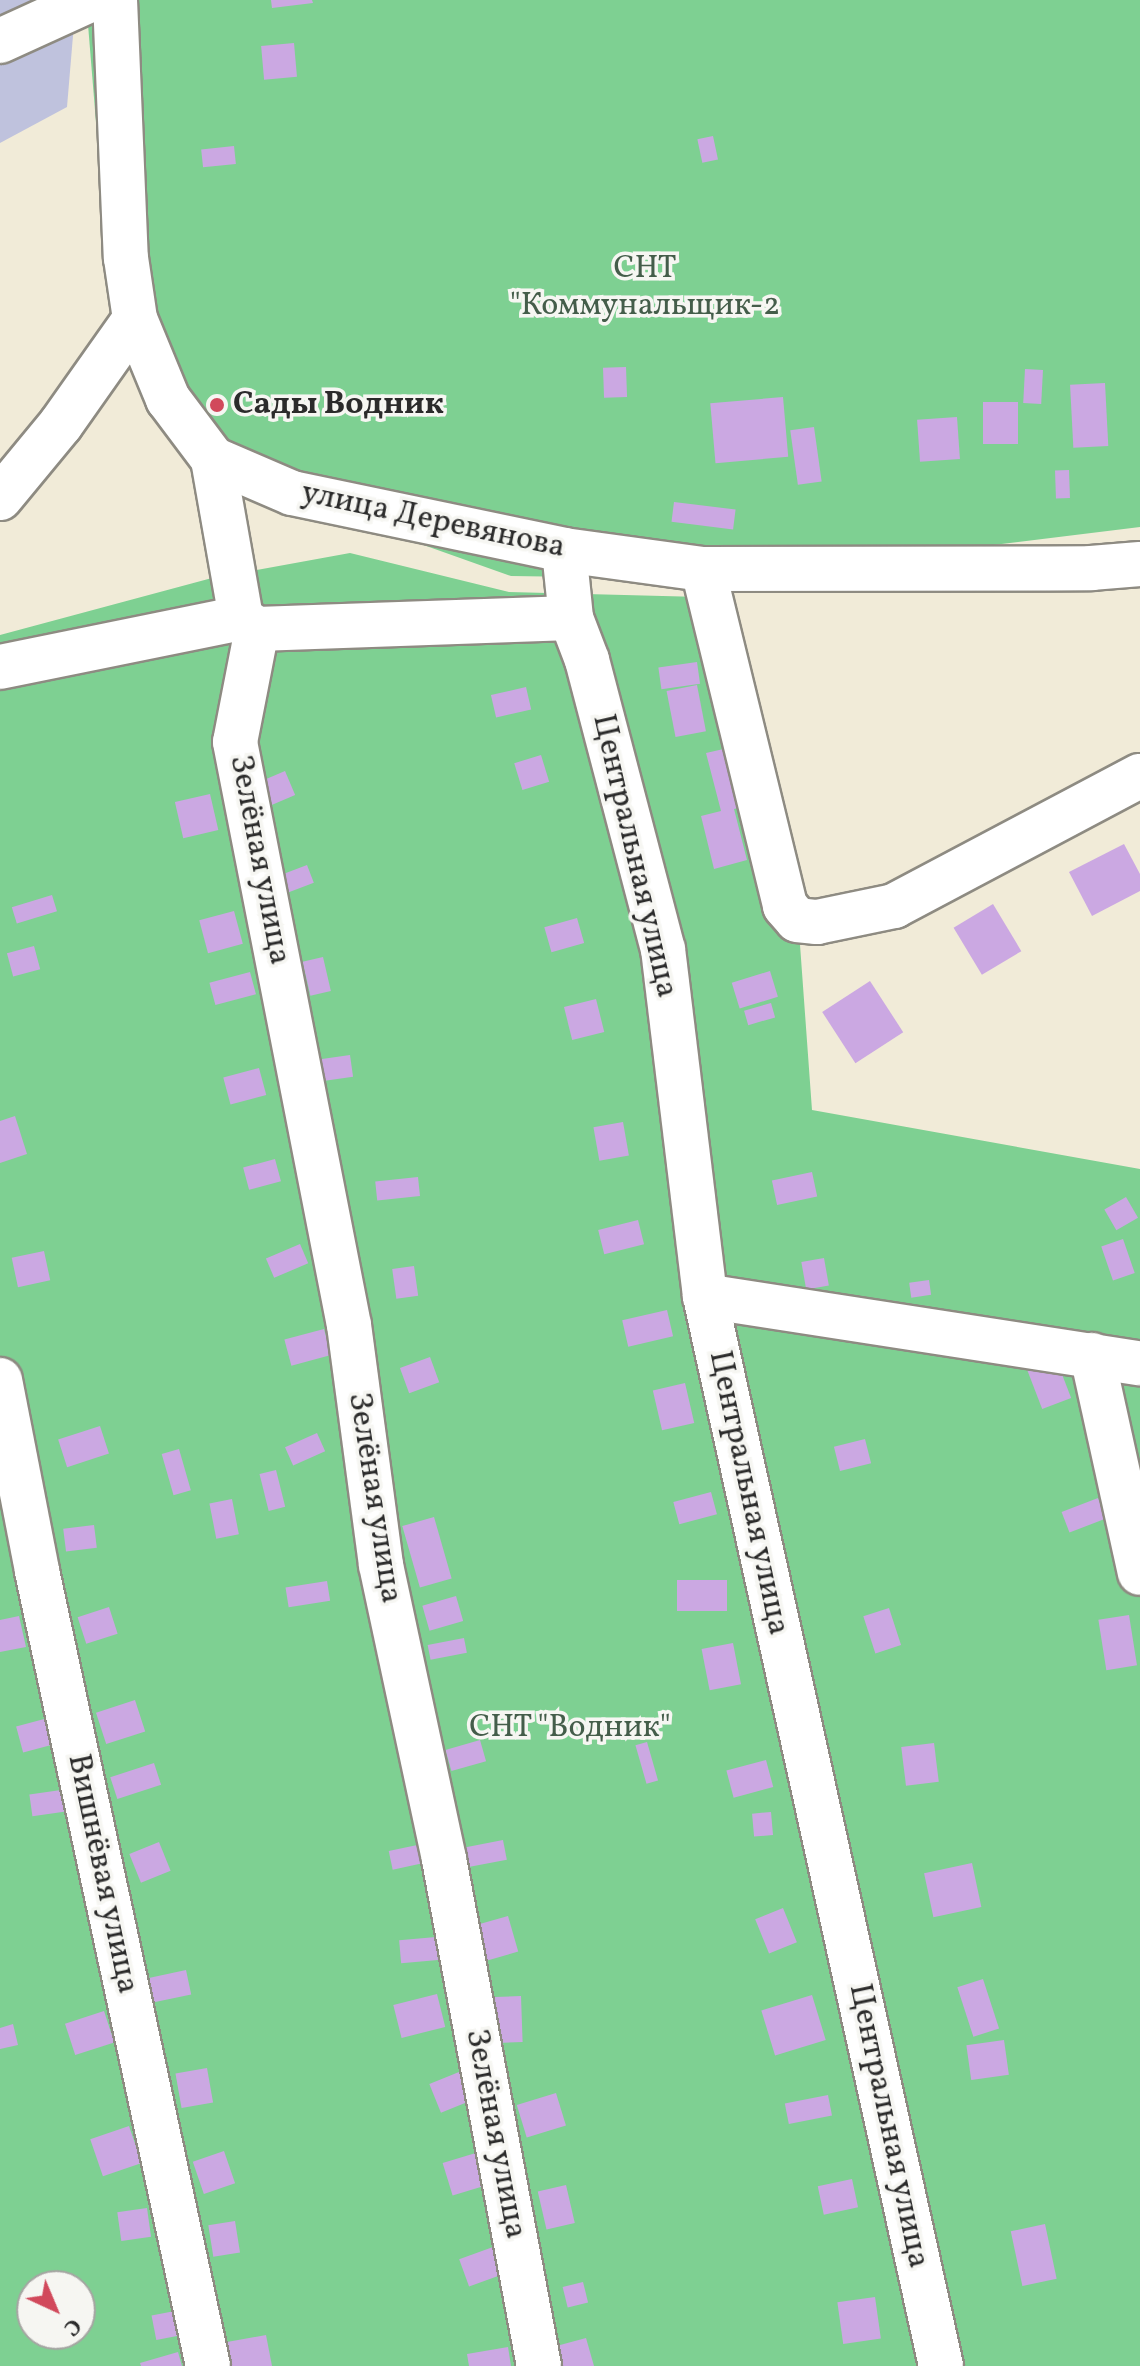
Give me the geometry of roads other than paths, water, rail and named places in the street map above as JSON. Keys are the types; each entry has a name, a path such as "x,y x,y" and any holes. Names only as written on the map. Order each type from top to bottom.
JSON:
{"street":[{"path":"0,41 90,0"},
{"name":"улица Деревянова","path":"115,0 126,258 135,319 168,399 213,459 292,493 564,550 703,569 1091,568 1140,564"},
{"path":"0,498 61,424 135,319"},
{"path":"213,459 249,624"},
{"name":"Центральная улица","path":"564,550 571,618 587,660 663,949 705,1296 941,2366"},
{"path":"703,569 785,906 797,920 817,922 894,906 1140,776"},
{"path":"0,667 249,624 571,618"},
{"name":"Зелёная улица","path":"249,624 235,742 349,1325 381,1565 444,1859 539,2366"},
{"path":"705,1296 1140,1363"},
{"path":"1092,1355 1140,1573"},
{"name":"Вишнёвая улица","path":"0,1380 37,1571 208,2366"}],"place":[{"name":"Сады Водник","path":"217,405"}],"park label":[{"name":"СНТ \"Коммунальщик-2","path":"645,288"},
{"name":"СНТ \"Водник\"","path":"570,1728"}]}
